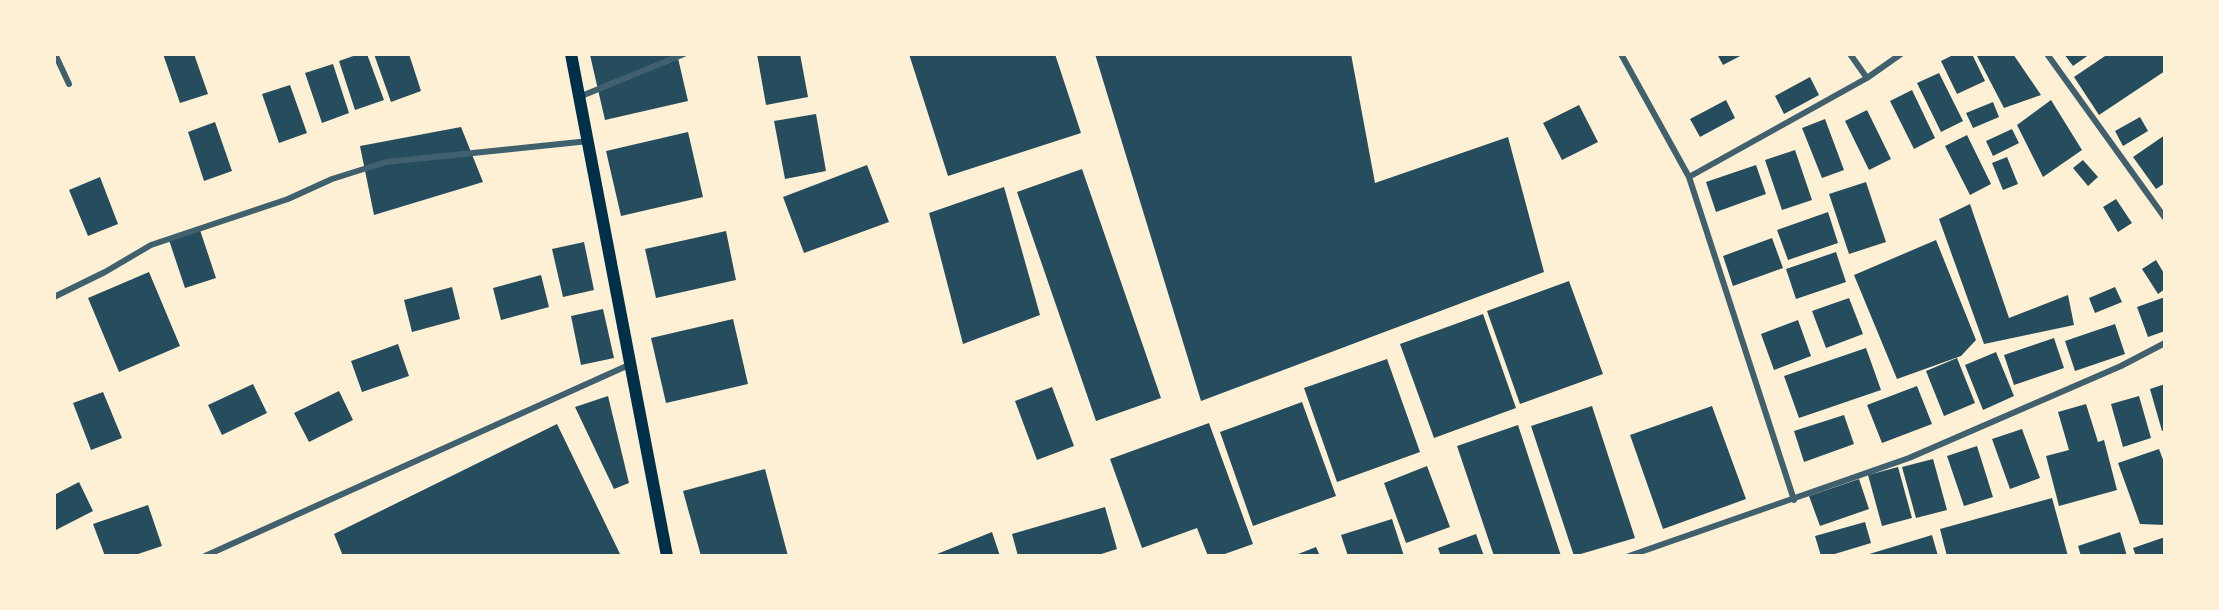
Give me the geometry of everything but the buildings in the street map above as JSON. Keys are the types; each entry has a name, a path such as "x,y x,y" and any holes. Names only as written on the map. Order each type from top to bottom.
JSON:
{"main road":[{"path":"571,54 667,556"}],"street":[{"path":"55,54 69,84"},
{"path":"579,97 684,54"},
{"path":"1621,54 1689,177 1794,500"},
{"path":"1850,54 1867,78"},
{"path":"1689,177 1867,78 1901,54"},
{"path":"2047,54 2165,218"},
{"path":"54,297 105,272 150,245 288,199 332,179 386,162 589,141"},
{"path":"1629,556 1794,500 1920,453 2121,366 2165,343"},
{"path":"205,556 631,363"}]}
